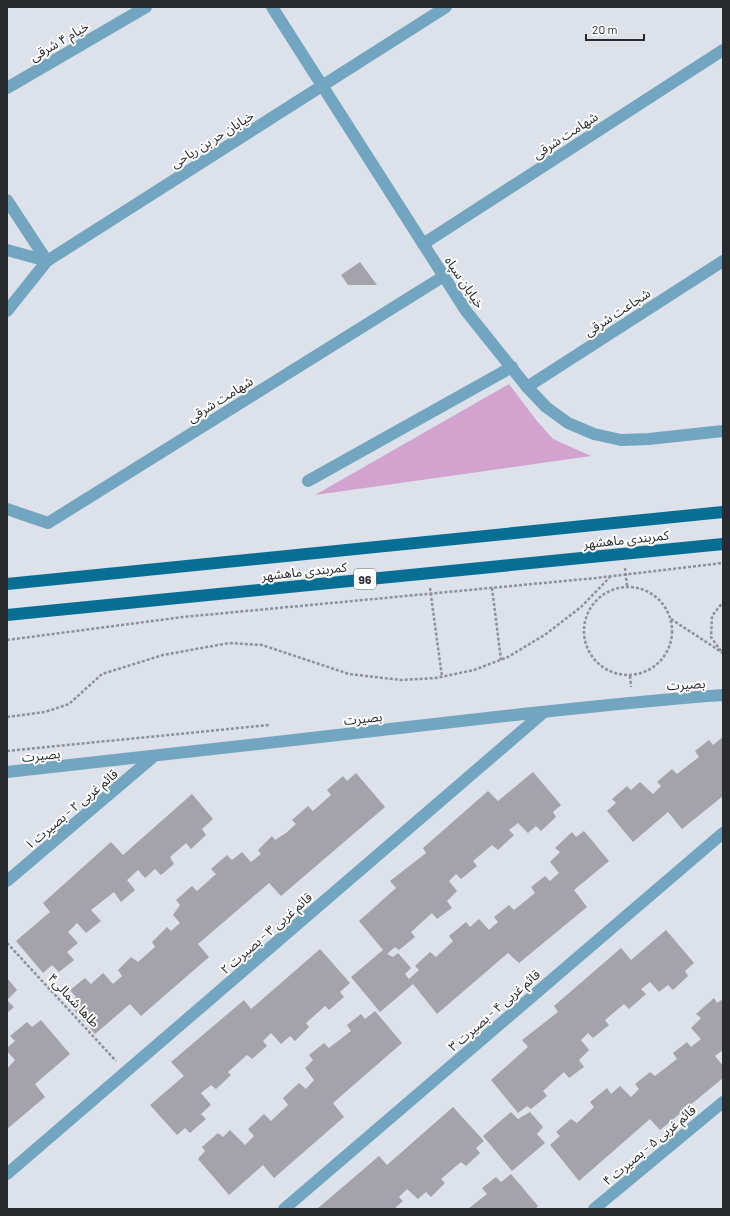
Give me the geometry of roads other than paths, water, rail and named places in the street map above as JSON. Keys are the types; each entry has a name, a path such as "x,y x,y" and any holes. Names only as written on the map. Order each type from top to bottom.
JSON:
{"main road":[{"name":"کمربندی ماهشهر","path":"7,584 723,512"},
{"name":"کمربندی ماهشهر","path":"7,615 723,544"}],"street":[{"name":"خیام ۴ شرقی","path":"7,88 146,7"},
{"name":"خیابان سپاه","path":"272,7 466,311 527,387 546,407 568,423 594,434 621,440 723,432"},
{"name":"خیابان حر بن ریاحی","path":"7,311 47,261 446,7"},
{"name":"شهامت شرقی","path":"423,244 723,50"},
{"path":"7,200 47,261"},
{"path":"7,250 47,261"},
{"name":"شجاعت شرقی","path":"527,387 723,261"},
{"name":"شهامت شرقی","path":"7,509 48,523 444,276"},
{"path":"308,481 512,367"},
{"name":"بصیرت","path":"7,772 152,757 330,735 678,698 723,695"},
{"name":"قائم غربی ۳ - بصیرت ۲","path":"7,1174 544,712"},
{"name":"قائم غربی ۲ - بصیرت ۱","path":"7,881 152,757"},
{"name":"قائم غربی ۴ - بصیرت ۳","path":"284,1209 723,833"},
{"name":"قائم غربی ۵ - بصیرت ۴","path":"594,1209 723,1102"}]}
